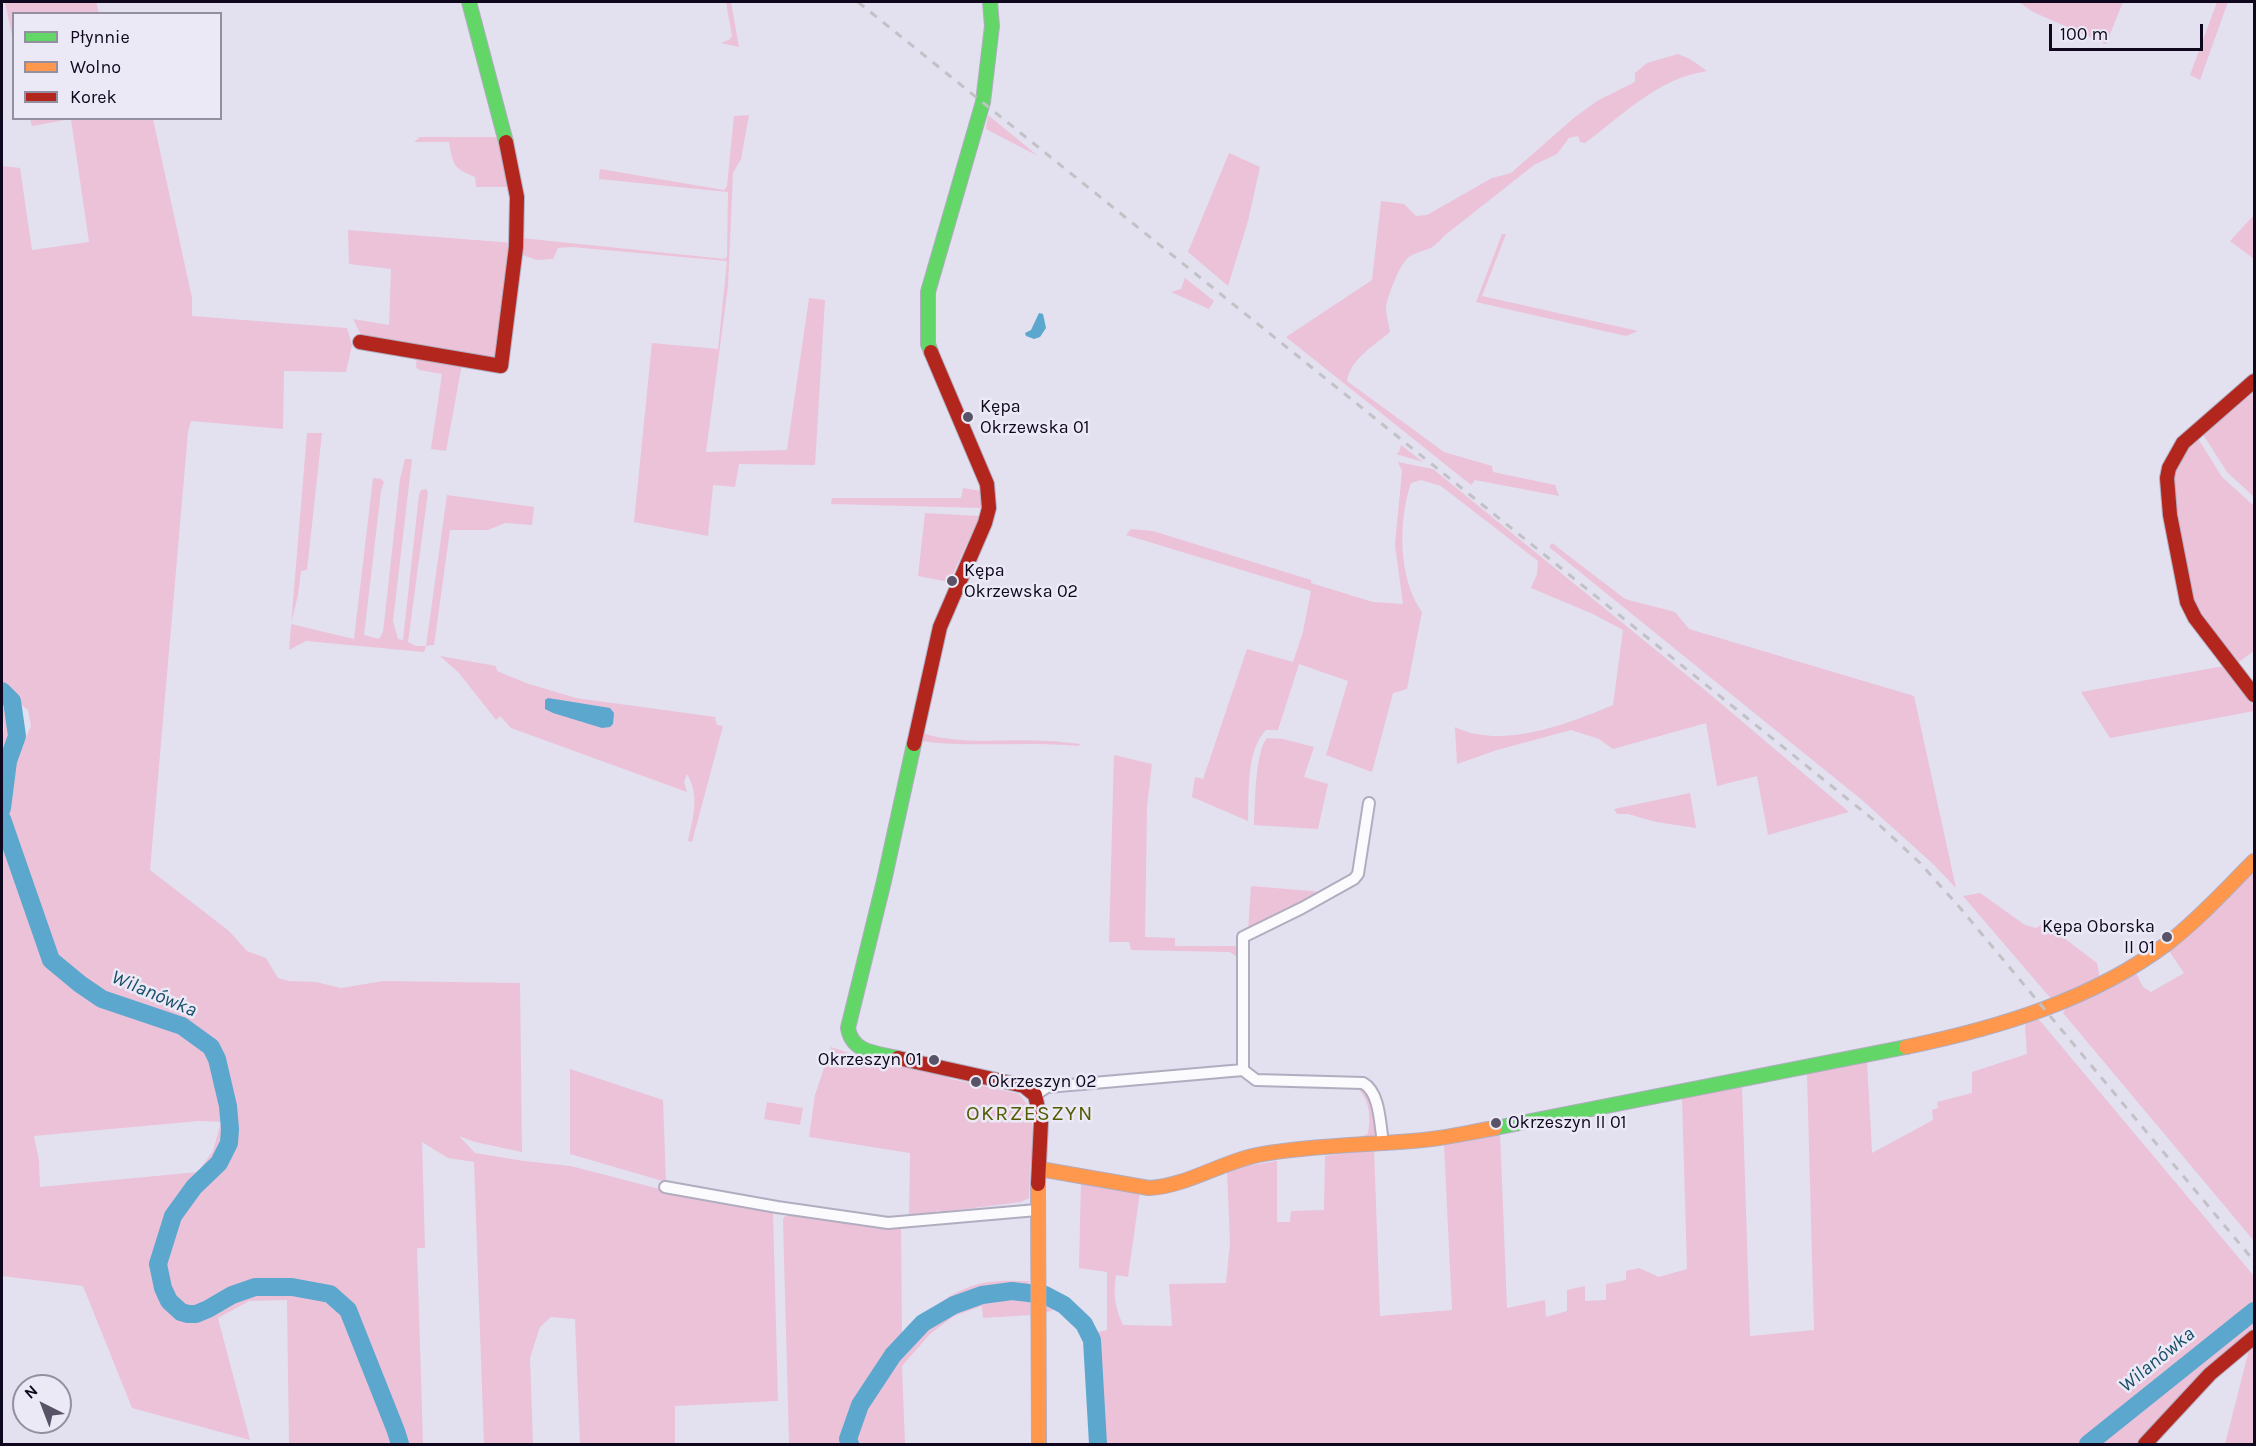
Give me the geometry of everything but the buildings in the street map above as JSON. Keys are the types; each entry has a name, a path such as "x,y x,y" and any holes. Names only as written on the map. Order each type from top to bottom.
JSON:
{"street":[{"path":"360,342 501,366 516,247 517,197 510,159 469,2"},
{"path":"990,2 992,26 983,102 928,292 928,344 987,484 989,508 985,523 940,627 884,881 848,1028 852,1042 866,1051 1024,1086 1035,1095 1041,1122 1036,1295 1039,1444"},
{"path":"2254,381 2183,442 2169,468 2167,478 2170,515 2187,602 2194,618 2254,695"},
{"path":"1243,1070 1243,937 1302,909 1354,879 1358,874 1369,802"},
{"path":"1040,1169 1155,1188 1165,1187 1260,1154 1304,1148 1425,1140 1503,1127 1934,1041 2046,1010 2095,988 2145,959 2170,941 2254,861"},
{"path":"1035,1095 1047,1087 1243,1070 1256,1080 1355,1082 1366,1085 1374,1095 1383,1143"},
{"path":"665,1187 777,1207 888,1223 1037,1210"},
{"path":"2145,1444 2215,1368 2254,1337"}],"shaded area":[{"path":"5,2 96,2 99,12 12,12 12,35"},
{"path":"726,2 731,2 739,47 721,43 732,36"},
{"path":"2019,2 2123,2 2106,44 2033,12"},
{"path":"2217,2 2228,2 2200,80 2190,75"},
{"path":"1678,54 1707,71 1689,75 1657,89 1585,143 1580,142 1578,136 1569,138 1557,154 1534,165 1427,250 1405,260 1394,281 1387,303 1386,311 1390,332 1358,359 1349,373 1347,381 1444,452 1492,466 1493,472 1555,485 1559,496 1475,480 1471,485 1286,337 1372,280 1381,201 1404,204 1416,216 1427,215 1492,178 1511,173 1575,117 1597,101 1635,82 1635,73 1647,63"},
{"path":"749,115 741,159 733,173 728,286 706,452 787,450 809,298 825,300 815,465 739,464 735,487 713,485 708,536 634,522 652,343 718,349 727,261 572,247 558,248 553,259 537,260 522,255 521,238 725,259 727,256 728,192 599,179 600,169 724,190 727,186 734,116"},
{"path":"988,115 1038,156 986,129"},
{"path":"30,120 65,120 32,126"},
{"path":"71,120 153,120 192,298 192,316 347,328 352,345 346,372 284,371 283,429 191,421 188,432 150,870 229,931 247,951 266,958 278,978 289,981 316,982 341,988 383,981 520,983 522,1152 475,1142 459,1136 475,1153 571,1166 667,1191 773,1213 778,1401 675,1406 675,1444 580,1444 575,1319 551,1317 540,1327 530,1358 533,1444 484,1444 474,1162 448,1158 422,1142 425,1248 417,1248 423,1444 289,1444 287,1300 249,1301 218,1318 250,1440 132,1408 83,1286 2,1276 2,776 17,759 31,726 28,710 2,689 2,166 20,168 32,250 89,242","holes":["199,1121 221,1122 213,1151 198,1172 40,1187 39,1160 34,1136"]},
{"path":"420,137 501,137 513,187 476,187 475,177 455,165 449,142 414,142"},
{"path":"1229,153 1260,167 1248,221 1228,286 1188,252"},
{"path":"2254,215 2254,259 2230,241"},
{"path":"348,230 513,243 498,362 362,337 353,319 389,325 391,269 349,264"},
{"path":"1502,234 1506,234 1482,296 1638,331 1626,336 1476,302"},
{"path":"1185,278 1214,301 1209,309 1171,292 1181,289"},
{"path":"417,356 462,364 446,451 431,449 442,374 419,370 416,367"},
{"path":"2254,387 2254,497 2227,472 2204,436 2205,430"},
{"path":"307,433 322,433 307,570 301,571 291,623"},
{"path":"2197,437 2222,477 2254,506 2254,651 2236,664 2195,608 2179,564 2174,473 2187,445"},
{"path":"1401,445 1423,462 1396,454"},
{"path":"405,459 412,459 393,621 398,639 403,640 419,495 421,490 426,489 428,492 408,642 416,646 426,646 424,652 306,641 289,650 291,624 354,639 373,478 381,479 384,482 381,491 364,635 379,639 383,632 400,479"},
{"path":"1398,462 1433,469 1705,690 1849,812 1768,835 1757,776 1717,786 1706,723 1613,749 1599,739 1571,730 1497,750 1457,764 1455,727 1493,736 1514,735 1535,732 1576,720 1613,705 1623,630 1593,614 1531,588 1537,574 1538,561 1441,486 1421,480 1411,483 1402,532 1408,583 1422,612 1407,689 1393,693 1372,772 1326,755 1348,681 1299,664 1278,730 1266,730 1255,749 1250,773 1248,821 1192,797 1195,777 1203,779 1247,649 1293,662 1303,632 1311,591 1126,535 1131,529 1153,531 1311,580 1311,583 1373,602 1403,604 1395,545 1402,471"},
{"path":"963,488 981,491 983,504 981,508 831,504 832,498 961,498"},
{"path":"447,495 534,507 532,525 505,523 488,530 450,530 434,645 426,646"},
{"path":"925,513 980,516 949,582 918,576"},
{"path":"1552,543 1625,599 1675,612 1689,629 1914,696 1956,888 1932,863 1862,800 1549,547"},
{"path":"440,656 496,666 497,671 526,683 576,698 715,717 717,725 723,726 692,842 688,841 694,799 687,774 684,782 687,792 511,728 500,716 496,720 459,673"},
{"path":"2224,666 2254,706 2254,711 2110,738 2081,692"},
{"path":"2,704 8,708 11,734 2,773 4,730"},
{"path":"922,733 953,739 1031,740 1080,744 1079,746 940,743 920,741"},
{"path":"1267,738 1283,739 1314,747 1304,777 1328,784 1318,829 1254,825 1258,766"},
{"path":"1114,755 1152,764 1147,807 1145,937 1175,938 1175,946 1237,946 1237,957 1230,952 1131,950 1129,942 1109,942"},
{"path":"1690,793 1696,828 1656,822 1628,814 1617,814 1614,809"},
{"path":"2254,865 2254,1241 2063,1013 2070,1002 2135,971 2143,987 2151,992 2184,973 2167,948"},
{"path":"1251,886 1323,892 1248,931"},
{"path":"1980,893 2025,925 2036,928 2050,920 2056,932 2097,963 2100,979 2053,1001 1963,896"},
{"path":"2036,1016 2254,1276 2254,1327 2208,1368 2138,1444 1095,1444 1089,1371 1081,1332 1074,1322 1057,1309 1044,1313 1043,1287 1073,1305 1085,1318 1093,1333 1107,1330 1107,1272 1079,1268 1081,1180 1140,1192 1128,1277 1116,1275 1116,1307 1123,1325 1172,1326 1169,1284 1226,1283 1230,1243 1227,1169 1277,1161 1277,1222 1290,1222 1291,1211 1324,1210 1325,1156 1374,1149 1380,1316 1452,1310 1444,1144 1500,1133 1507,1308 1545,1300 1546,1317 1567,1311 1567,1290 1585,1286 1585,1301 1606,1300 1606,1284 1626,1280 1626,1271 1639,1268 1659,1277 1687,1269 1682,1097 1742,1086 1750,1336 1814,1330 1807,1073 1867,1060 1872,1153 1933,1120 1932,1110 1938,1108 1937,1102 1972,1093 1972,1072 2027,1054 2025,1025"},
{"path":"831,1047 873,1061 940,1074 951,1079 1019,1094 1031,1109 1035,1164 1030,1165 1029,1198 1021,1202 941,1212 937,1210 935,1216 909,1218 910,1153 809,1137 815,1095"},
{"path":"570,1069 663,1100 666,1182 570,1154"},
{"path":"1355,1086 1364,1088 1369,1093 1378,1127 1373,1137 1363,1139 1360,1137 1368,1134 1369,1114 1364,1096"},
{"path":"767,1102 803,1108 800,1125 764,1119"},
{"path":"792,1214 901,1228 902,1335 942,1301 977,1284 1029,1281 1031,1315 983,1318 982,1306 954,1316 930,1334 902,1366 905,1444 789,1444 783,1220 784,1217"},
{"path":"2254,1343 2254,1444 2225,1444 2250,1346"}],"water":[{"path":"1039,313 1043,314 1046,328 1040,337 1034,339 1026,336 1025,333 1031,330"},
{"path":"548,698 610,708 614,713 613,724 602,728 553,713 545,709 545,700"}],"waterway":[{"name":"Wilanówka","path":"2,691 12,701 17,736 8,761 2,808"},
{"name":"Wilanówka","path":"2,819 51,960 102,999 182,1026 211,1047 217,1059 228,1106 229,1143 219,1163 194,1187 173,1216 158,1264 163,1288 169,1301 181,1312 196,1314 232,1295 255,1287 292,1287 330,1294 348,1310 400,1444"},
{"name":"Wilanówka","path":"850,1444 848,1439 860,1405 893,1355 923,1323 954,1305 982,1295 1012,1291 1045,1295 1064,1305 1084,1324 1092,1340 1098,1444"},
{"name":"Wilanówka","path":"2088,1444 2254,1311"}],"railway":[{"path":"858,2 1875,821 1920,863 1961,909 2254,1261"}],"traffic: fast":[{"path":"469,2 506,142"},
{"path":"931,352 928,344 928,292 983,102 992,26 990,2"},
{"path":"898,1058 874,1053 860,1047 850,1036 848,1028 914,744"},
{"path":"1495,1128 1906,1047"}],"traffic: slow":[{"path":"1906,1047 2009,1021 2076,996 2108,981 2139,963 2179,934 2254,861"},
{"path":"1040,1169 1149,1188 1178,1183 1263,1154 1432,1139 1495,1128"},
{"path":"1038,1184 1039,1444"}],"traffic: jam":[{"path":"360,342 501,366 516,247 517,197 506,142"},
{"path":"914,744 940,627 985,523 989,508 987,484 931,352"},
{"path":"2254,381 2183,443 2169,468 2167,478 2170,515 2187,602 2195,618 2254,695"},
{"path":"898,1058 1024,1086 1035,1095 1041,1122 1038,1184"},
{"path":"2145,1444 2210,1374 2254,1337"}],"place":[{"name":"Kępa Okrzewska 01","path":"968,417"},
{"name":"Kępa Okrzewska 02","path":"952,581"},
{"name":"Kępa Oborska II 01","path":"2167,937"},
{"name":"Okrzeszyn 01","path":"934,1060"},
{"name":"Okrzeszyn 02","path":"976,1082"},
{"name":"Okrzeszyn II 01","path":"1496,1123"}],"district":[{"name":"OKRZESZYN","path":"1030,1114"}]}
